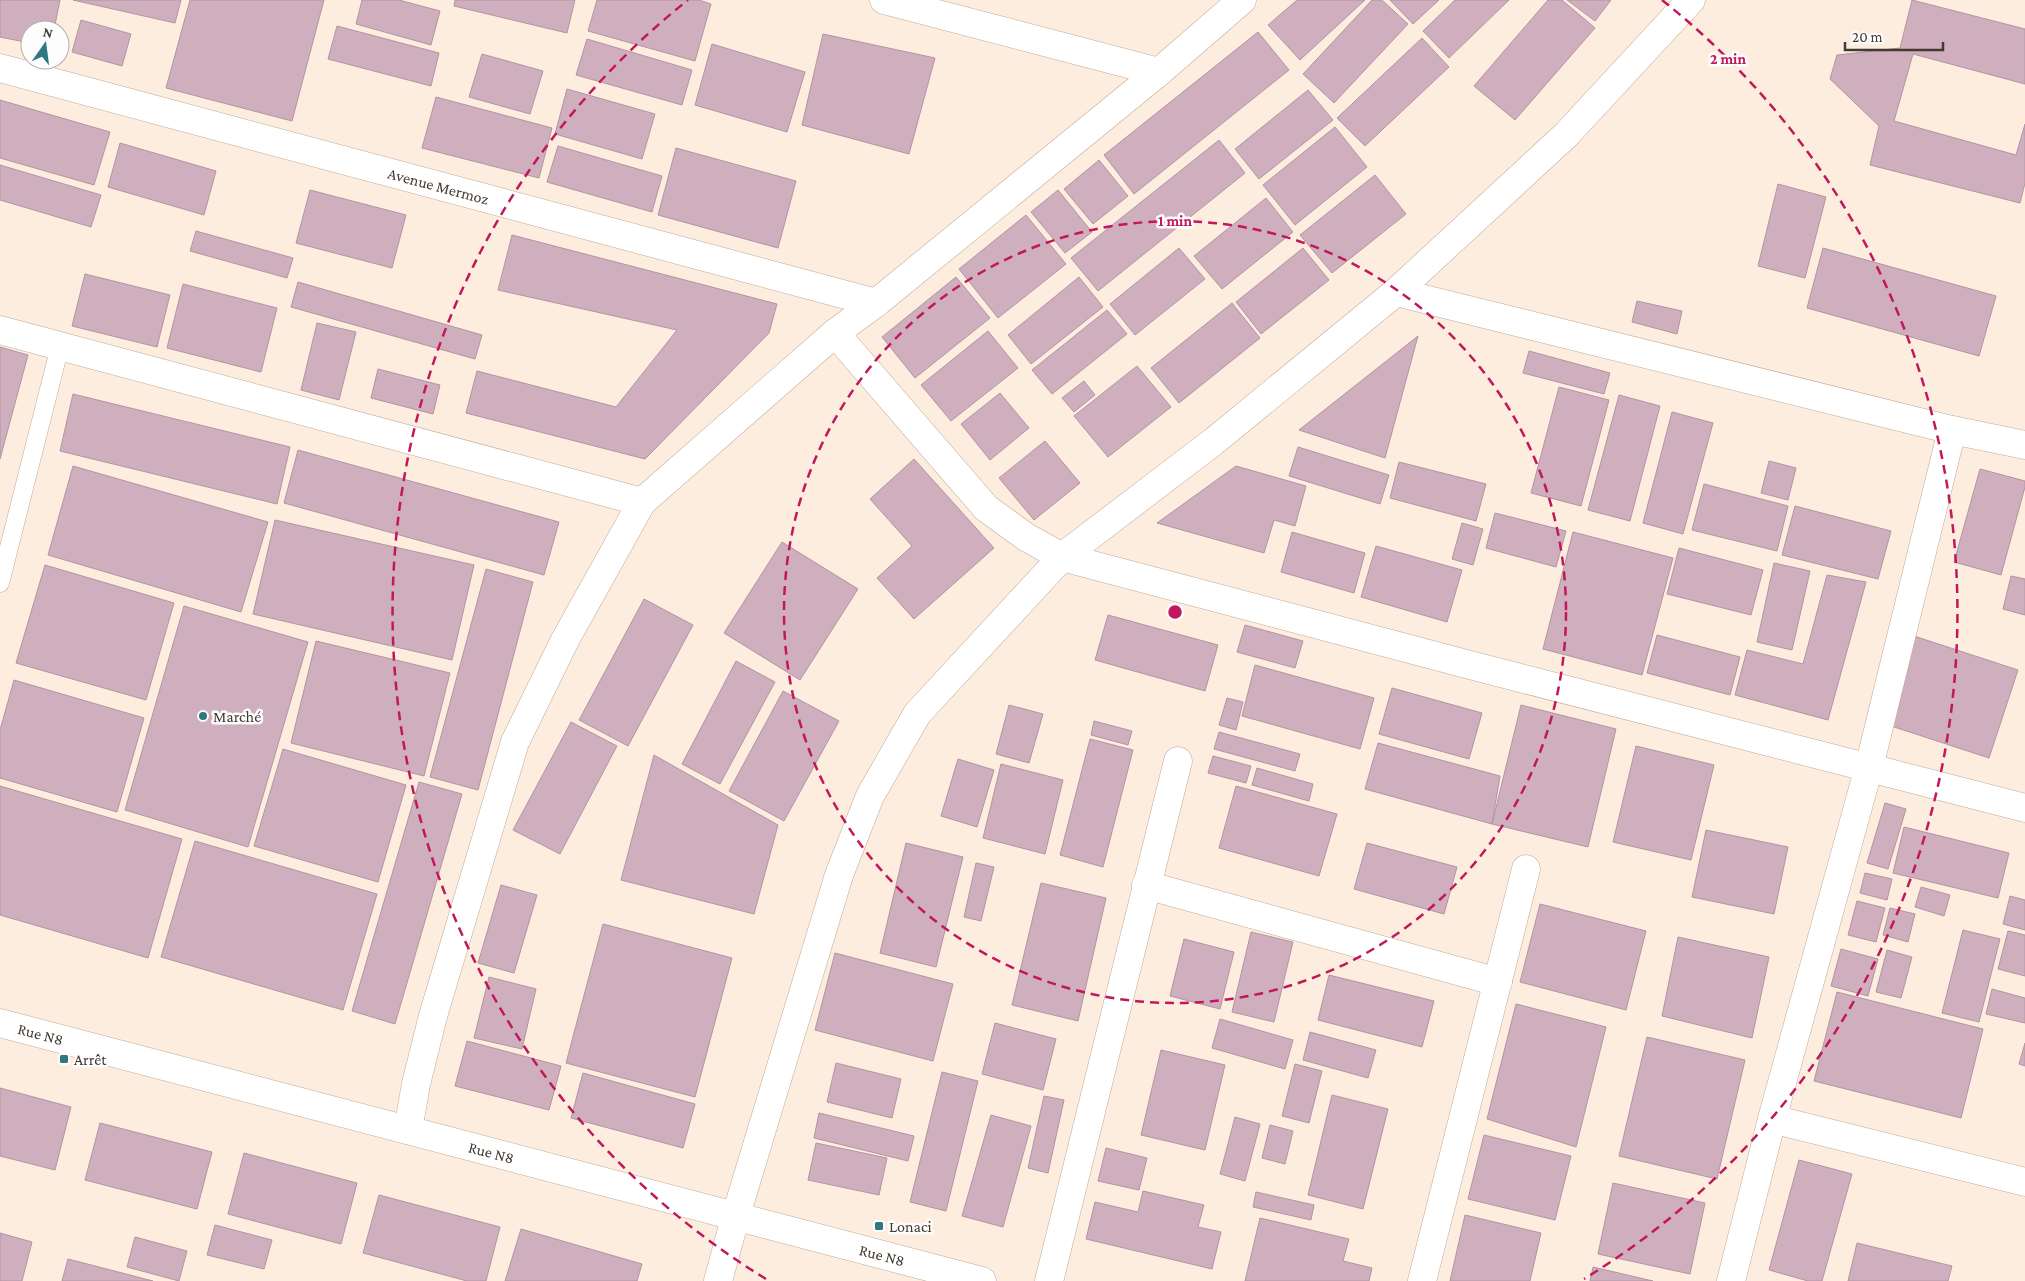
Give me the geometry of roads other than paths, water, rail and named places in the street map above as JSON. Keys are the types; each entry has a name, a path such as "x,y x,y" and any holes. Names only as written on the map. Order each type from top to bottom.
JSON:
{"street":[{"path":"884,0 1159,72"},
{"path":"408,1130 416,1084 433,1016 515,742 565,640 642,502 835,333 876,303 1159,72 1242,0"},
{"path":"718,1281 736,1215 839,875 870,796 917,714 1062,557 1213,442 1396,292 1566,135 1691,0"},
{"name":"Avenue Mermoz","path":"0,68 876,303"},
{"path":"1396,292 1952,430 2025,445"},
{"path":"0,330 642,502"},
{"path":"835,333 986,508 1026,537 1062,557 1479,668 2025,808"},
{"path":"1731,1281 1772,1119 1869,767 1952,430"},
{"path":"1049,1281 1178,761"},
{"path":"1422,1281 1526,869"},
{"path":"1146,885 1498,982"},
{"name":"Rue N8","path":"0,1023 982,1281"},
{"path":"1772,1119 2025,1182"}],"lane":[{"path":"0,583 60,346"}],"place":[{"name":"Marché","path":"203,716"},
{"name":"Arrêt","path":"64,1059"},
{"name":"Lonaci","path":"879,1226"}]}
